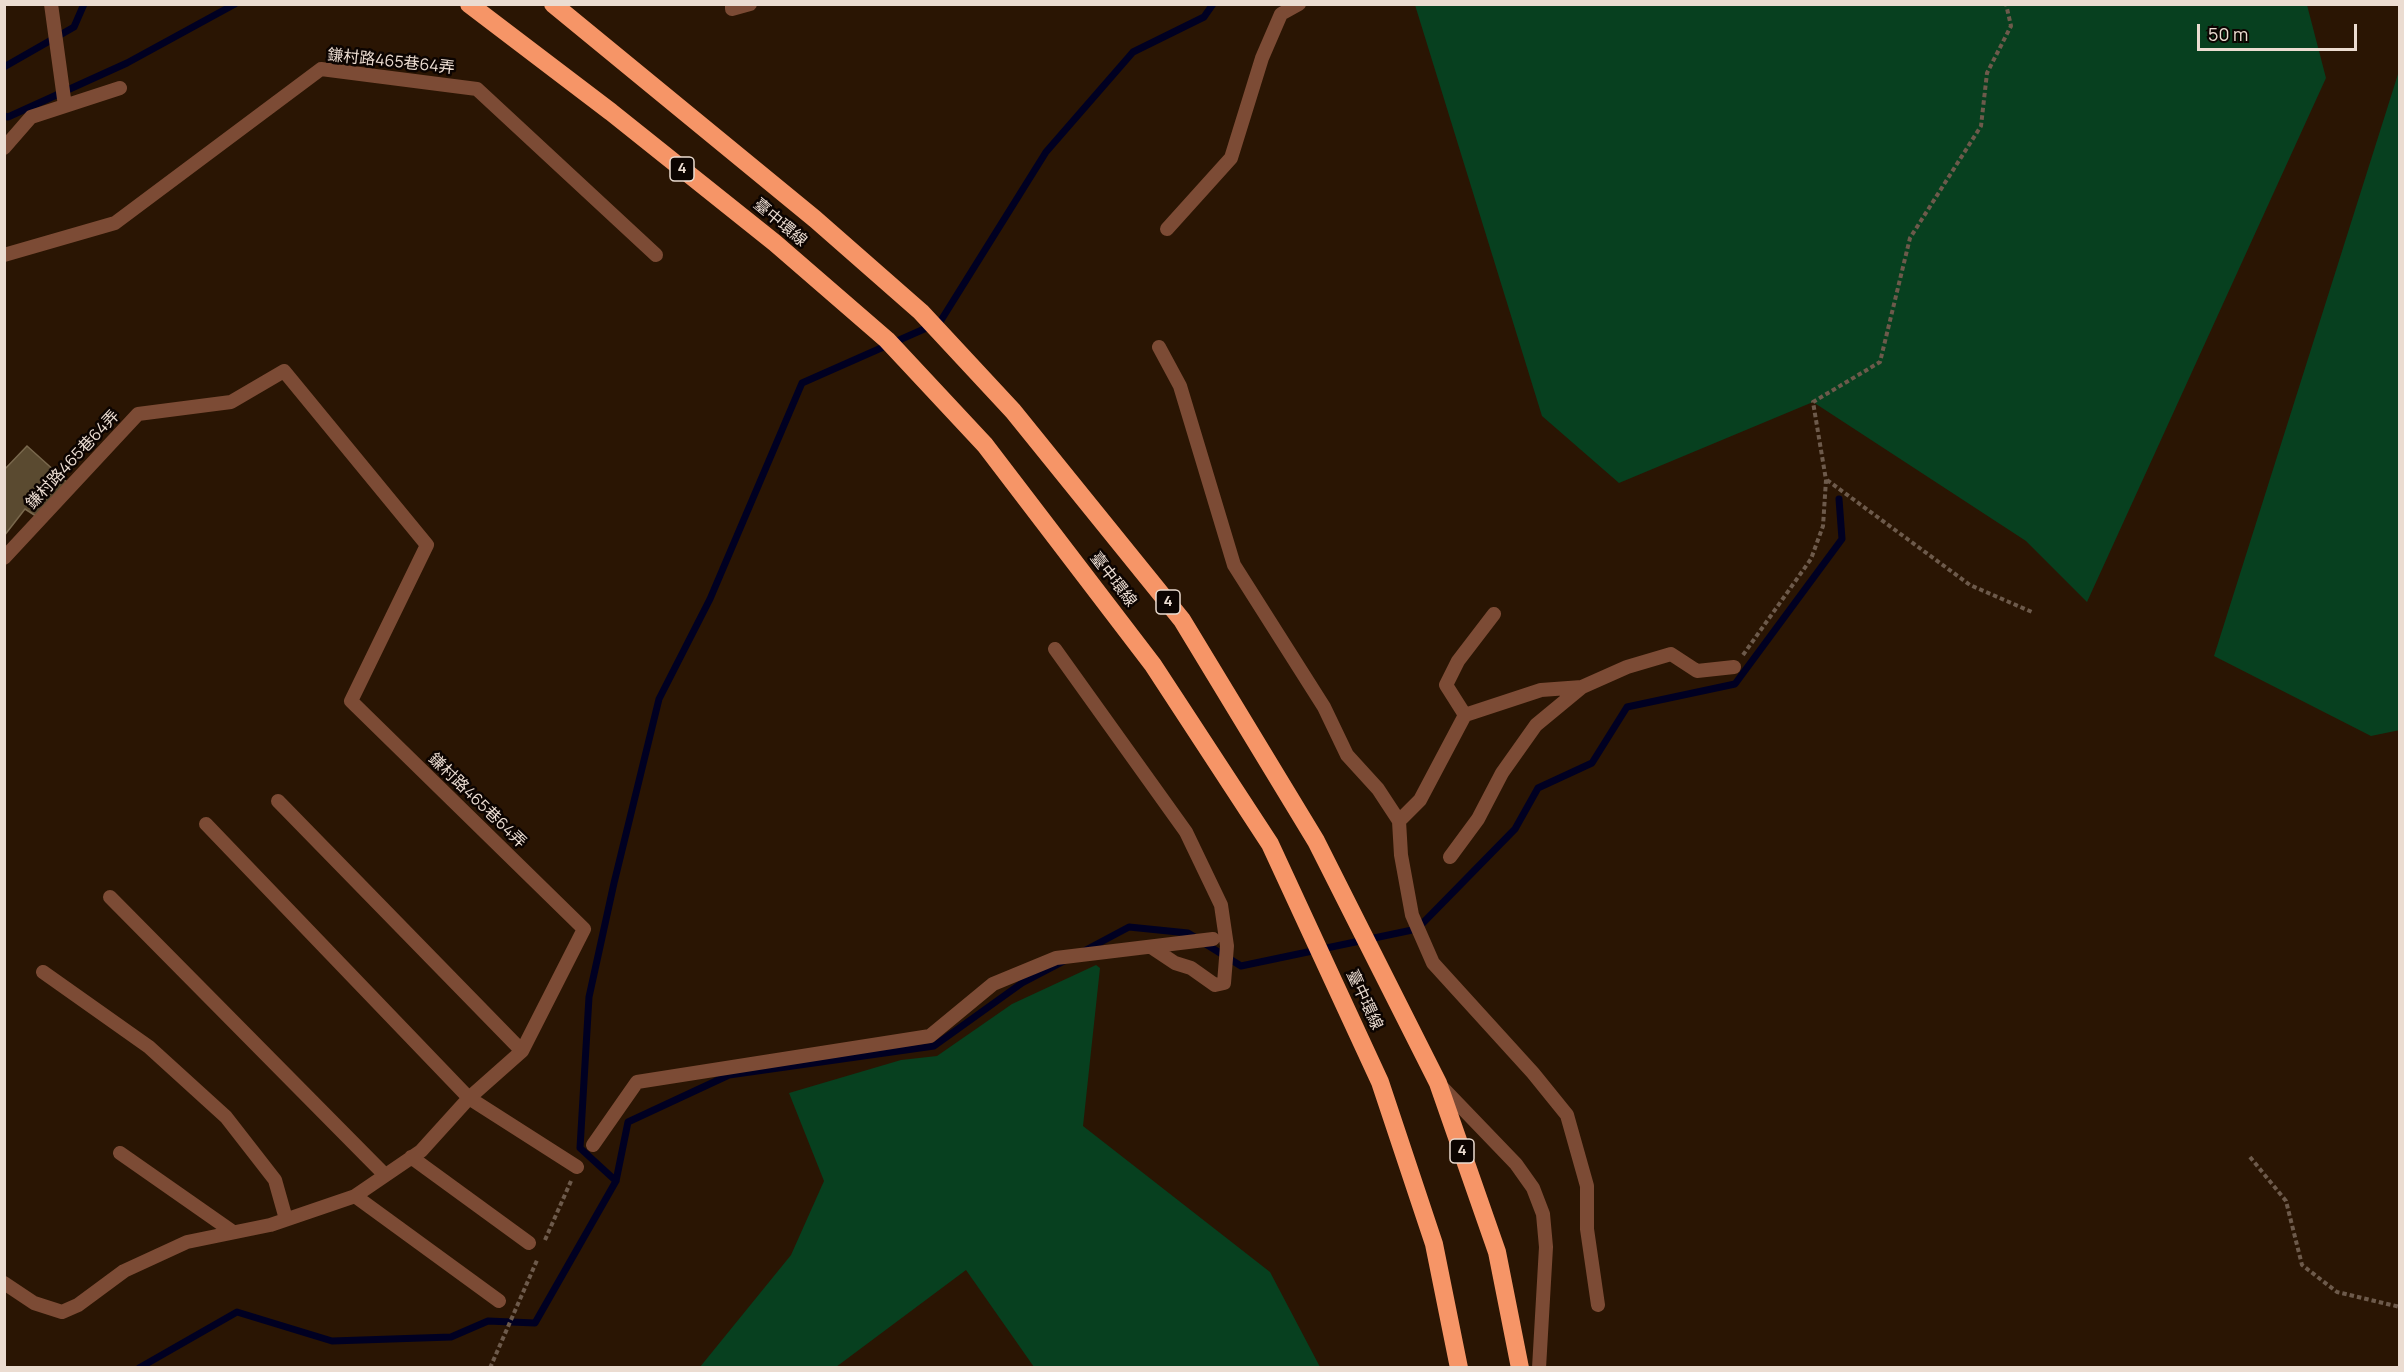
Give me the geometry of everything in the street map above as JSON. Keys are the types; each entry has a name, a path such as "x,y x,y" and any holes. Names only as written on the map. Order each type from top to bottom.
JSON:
{"highway":[{"name":"臺中環線","path":"470,4 612,112 775,243 893,346 985,445 1153,665 1270,844 1380,1082 1434,1244 1459,1368"},
{"name":"臺中環線","path":"553,4 815,219 926,317 1013,411 1182,620 1316,841 1438,1083 1497,1252 1520,1368"}],"lane":[{"path":"51,4 65,106"},
{"path":"732,4 732,9 750,4"},
{"path":"1167,229 1231,158 1262,58 1281,14 1299,4"},
{"name":"鎌村路465巷64弄","path":"4,255 115,223 321,69 477,89 656,255"},
{"path":"4,148 31,117 120,88"},
{"path":"1159,347 1180,386 1234,565 1324,707 1347,754 1378,789 1399,821 1401,855 1412,915 1433,963 1533,1073 1567,1115 1587,1186 1587,1229 1598,1305"},
{"name":"鎌村路465巷64弄","path":"4,558 138,414 231,402 284,371 427,545 351,701 584,929 522,1051 468,1098 421,1151 355,1196 286,1219 187,1242 124,1271 78,1305 62,1312 34,1303 4,1283"},
{"path":"1465,715 1446,686 1458,661 1494,614"},
{"path":"1055,649 1186,832 1221,905 1227,946 1224,983 1215,985 1191,968 1175,963 1151,947"},
{"path":"1450,857 1478,819 1502,773 1536,724 1582,687 1628,667 1671,654 1697,671 1734,667"},
{"path":"1399,821 1420,800 1465,715 1541,690 1582,687"},
{"path":"278,801 522,1051"},
{"path":"206,824 468,1098 577,1167"},
{"path":"110,897 385,1175"},
{"path":"593,1145 637,1082 930,1036 993,984 1056,958 1213,939"},
{"path":"43,972 149,1047 226,1117 275,1180 286,1219"},
{"path":"1438,1083 1516,1164 1533,1188 1543,1214 1546,1247 1539,1368"},
{"path":"120,1152 233,1232"},
{"path":"411,1157 529,1243"},
{"path":"355,1196 499,1301"}],"path":[{"path":"1734,667 1811,559 1823,526 1826,480 1813,402 1880,362 1910,238 1981,126 1987,73 2011,26 2006,4"},
{"path":"1826,480 1970,585 2032,612"},
{"path":"2250,1157 2286,1201 2302,1264 2337,1292 2400,1307"},
{"path":"490,1368 514,1312"}],"green space":[{"path":"1415,5 2307,5 2326,78 2087,602 2026,541 1813,402 1619,483 1542,416"},
{"path":"2399,71 2400,730 2371,736 2214,656"},
{"path":"1096,965 1100,968 1083,1126 1270,1272 1320,1367 1034,1367 966,1270 836,1367 700,1367 791,1255 824,1181 789,1093 901,1060 937,1056 1012,1004"}],"building":[{"path":"27,446 67,482 39,518 25,509 4,536 4,470"}],"waterway":[{"path":"4,67 74,27 84,4"},
{"path":"4,116 8,117 127,63 235,4"},
{"path":"616,1181 580,1148 589,997 614,883 659,699 710,599 802,383 940,322 1046,152 1133,52 1204,17 1213,4"},
{"path":"1084,951 1129,927 1188,933 1241,966 1417,929 1515,829 1538,788 1592,763 1627,707 1735,684 1842,539 1839,499"},
{"path":"139,1368 237,1312 332,1341 451,1337 488,1321 535,1323 616,1181 628,1122 729,1075 934,1046 1022,983 1066,960"}]}
